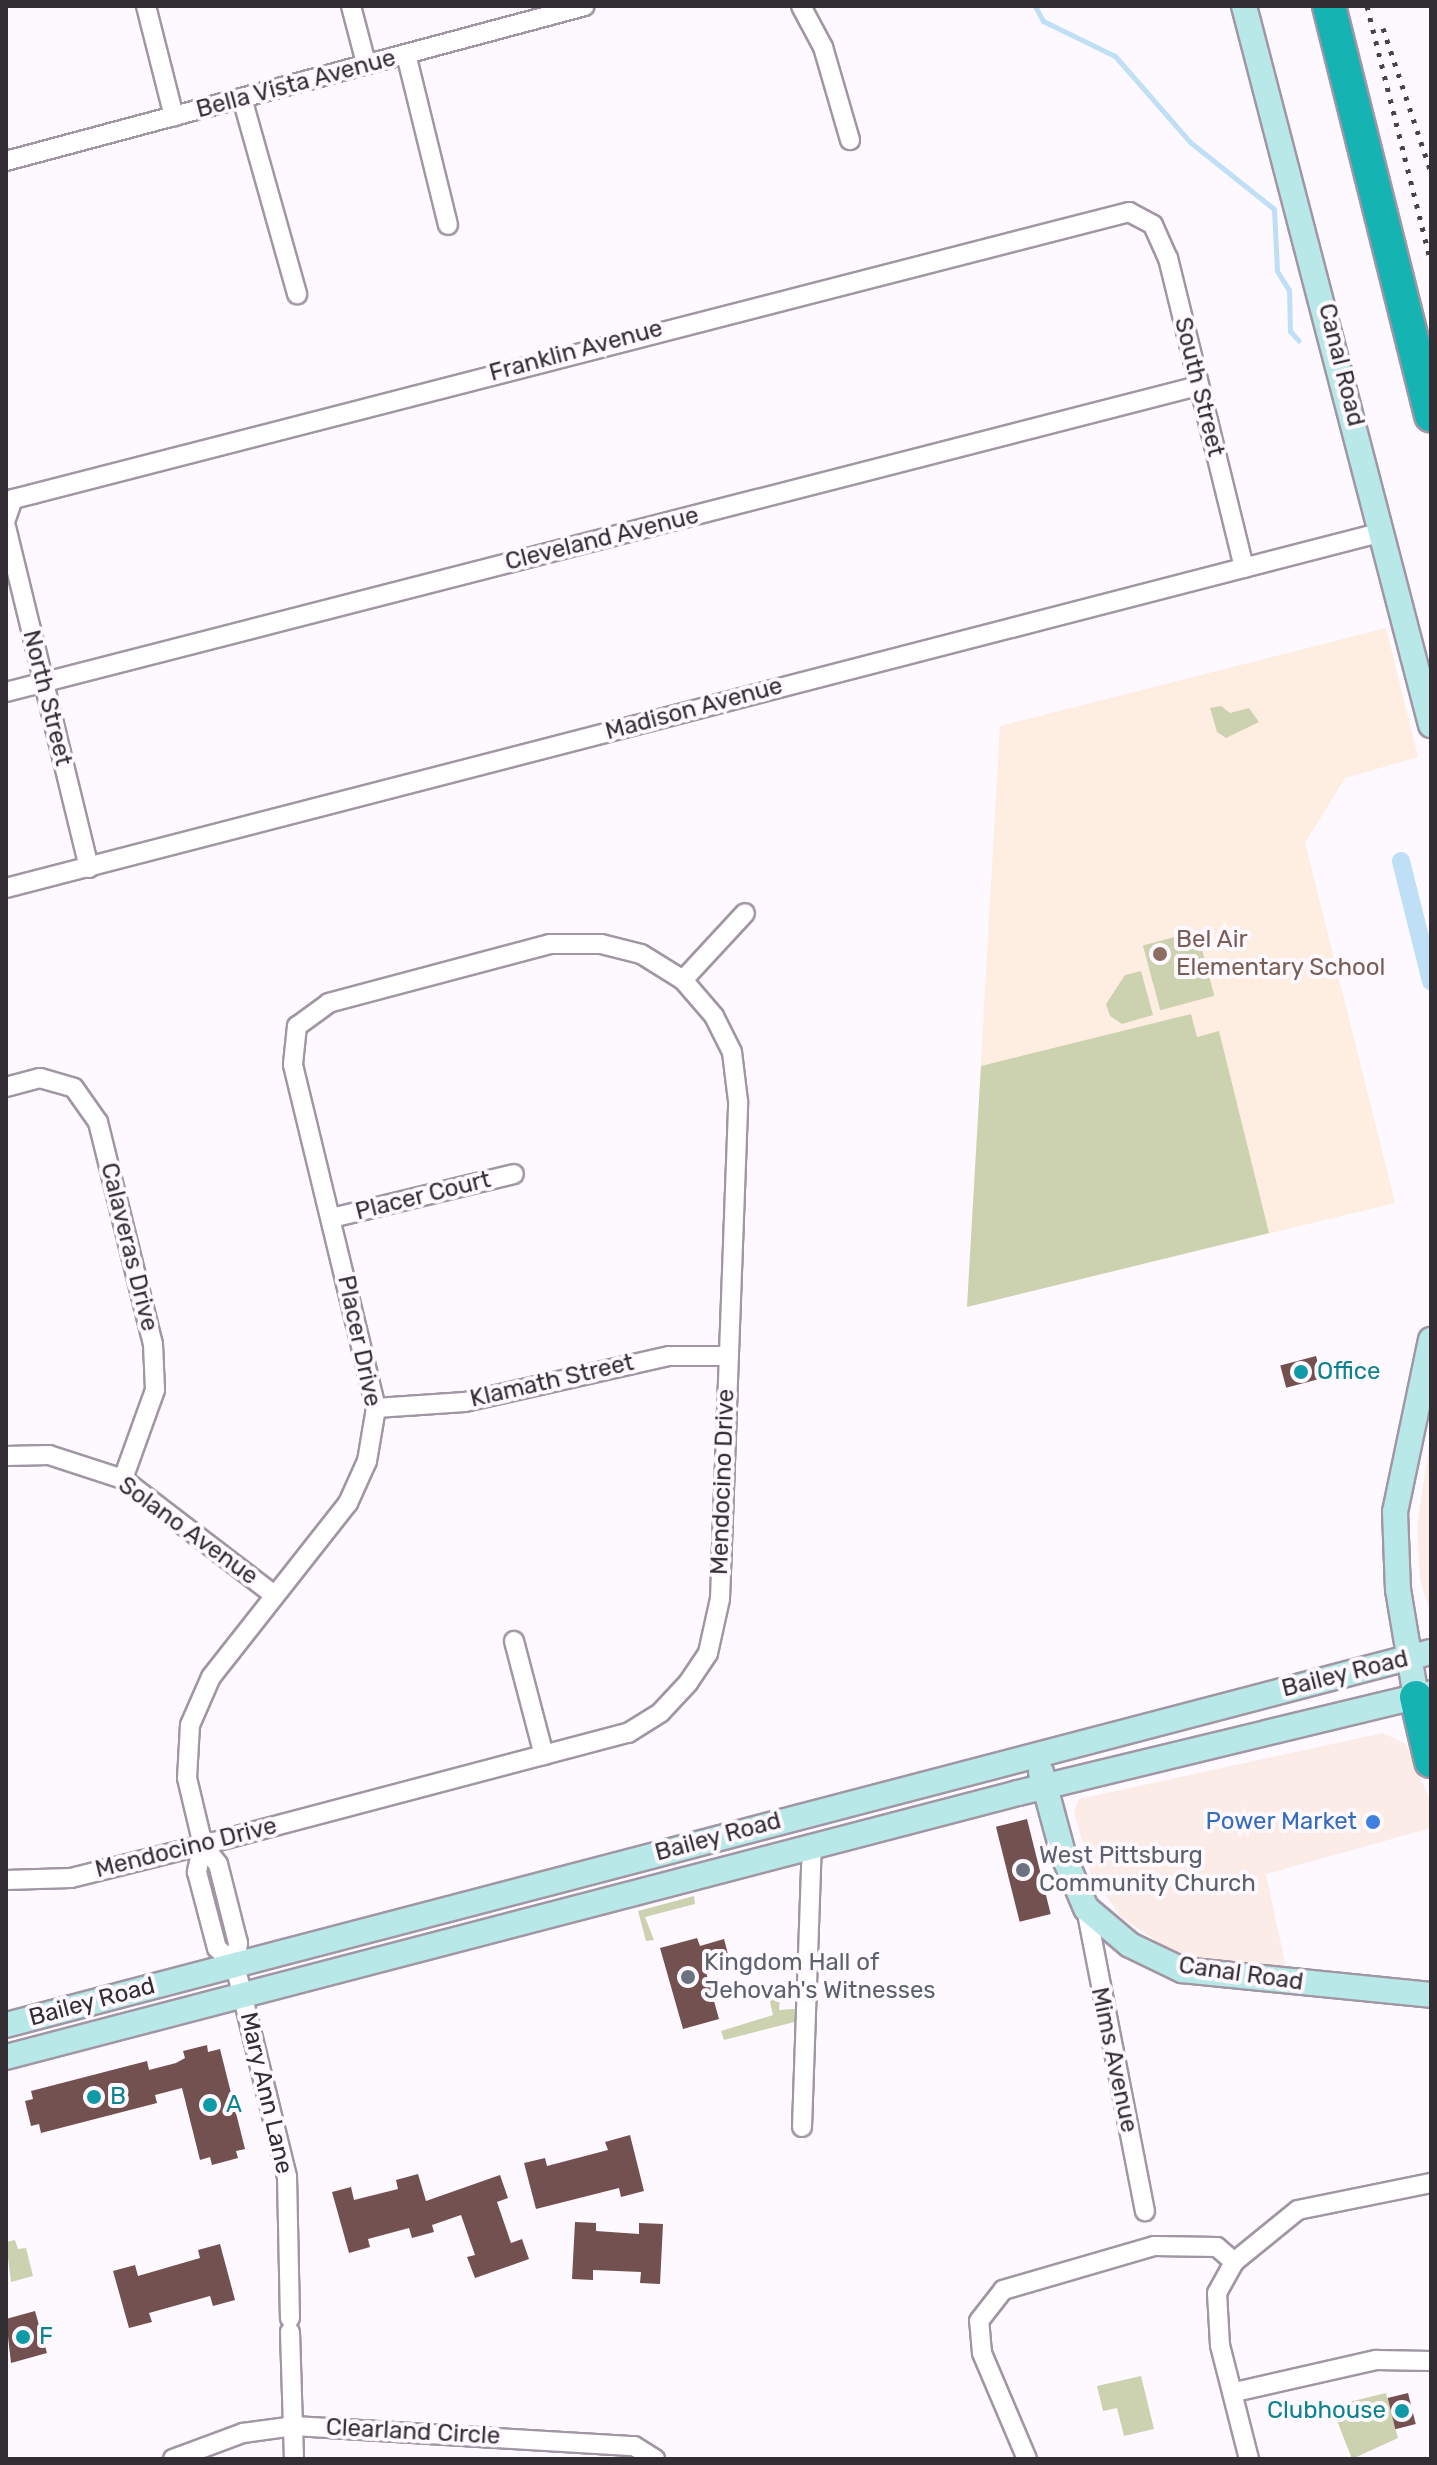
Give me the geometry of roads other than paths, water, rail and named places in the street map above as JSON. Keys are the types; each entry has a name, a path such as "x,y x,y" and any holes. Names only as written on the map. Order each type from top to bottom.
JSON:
{"highway":[{"path":"1329,6 1431,416"},
{"path":"1423,1695 1431,1761"}],"main road":[{"name":"Canal Road","path":"1244,6 1431,725"},
{"path":"1423,1695 1421,1655 1394,1553 1395,1512 1431,1340"},
{"name":"Bailey Road","path":"6,2025 1421,1655"},
{"name":"Bailey Road","path":"6,2057 812,1846 1423,1695"},
{"path":"1037,1754 1044,1787 1086,1908"},
{"name":"Canal Road","path":"1086,1908 1130,1945 1182,1970 1431,1995"}],"street":[{"path":"146,6 174,117"},
{"path":"351,6 366,63"},
{"name":"Bella Vista Avenue","path":"6,161 585,6"},
{"path":"801,6 823,47 850,140"},
{"path":"406,54 448,225"},
{"path":"242,98 297,294"},
{"name":"Franklin Avenue","path":"6,519 13,499 1105,214 1140,215"},
{"name":"South Street","path":"1140,215 1161,237 1168,258 1244,568"},
{"name":"Cleveland Avenue","path":"6,692 1198,386"},
{"name":"North Street","path":"6,527 89,868"},
{"name":"Madison Avenue","path":"6,888 1383,532"},
{"path":"683,980 745,913"},
{"name":"Mendocino Drive","path":"6,1880 71,1878 628,1733 661,1712 708,1653 720,1599 738,1101 732,1052 714,1016 683,980 641,954 601,944 550,944 329,1003 297,1026"},
{"name":"Placer Drive","path":"235,1965 216,1944 197,1872 203,1845 187,1778 190,1725 211,1677 348,1503 367,1461 376,1408 293,1065 297,1026"},
{"name":"Calaveras Drive","path":"6,1087 40,1078 74,1088 98,1122 153,1344 155,1390 123,1479"},
{"name":"Placer Court","path":"332,1218 514,1174"},
{"name":"Klamath Street","path":"376,1408 465,1402 669,1356 728,1356"},
{"name":"Solano Avenue","path":"6,1456 49,1455 123,1479 274,1595"},
{"path":"514,1641 544,1755"},
{"path":"802,2127 812,1846"},
{"name":"Mims Avenue","path":"1086,1908 1145,2211"},
{"name":"Mary Ann Lane","path":"235,1965 287,2176 294,2459"},
{"path":"1249,2459 1235,2392 1220,2345 1217,2293 1234,2262 1298,2210 1431,2183"},
{"path":"1027,2459 982,2353 979,2321 1003,2290 1154,2246 1217,2247 1234,2262"},
{"path":"1235,2392 1376,2360 1431,2361"},
{"name":"Clearland Circle","path":"173,2459 243,2433 294,2426 634,2446 655,2459"}],"waterway":[{"path":"1035,6 1043,21 1115,56 1190,142 1274,209 1277,271 1289,290 1290,331 1299,341"},
{"path":"1401,861 1431,981"}],"railway":[{"path":"1367,6 1431,262"},
{"path":"1383,28 1431,172"}],"place":[{"name":"Bel Air Elementary School","path":"1160,954"},
{"name":"Office","path":"1301,1372"},
{"name":"Power Market","path":"1373,1822"},
{"name":"West Pittsburg Community Church","path":"1023,1870"},
{"name":"Kingdom Hall of Jehovah's Witnesses","path":"688,1977"},
{"name":"B","path":"94,2097"},
{"name":"A","path":"210,2105"},
{"name":"F","path":"23,2337"},
{"name":"Clubhouse","path":"1402,2411"}]}
